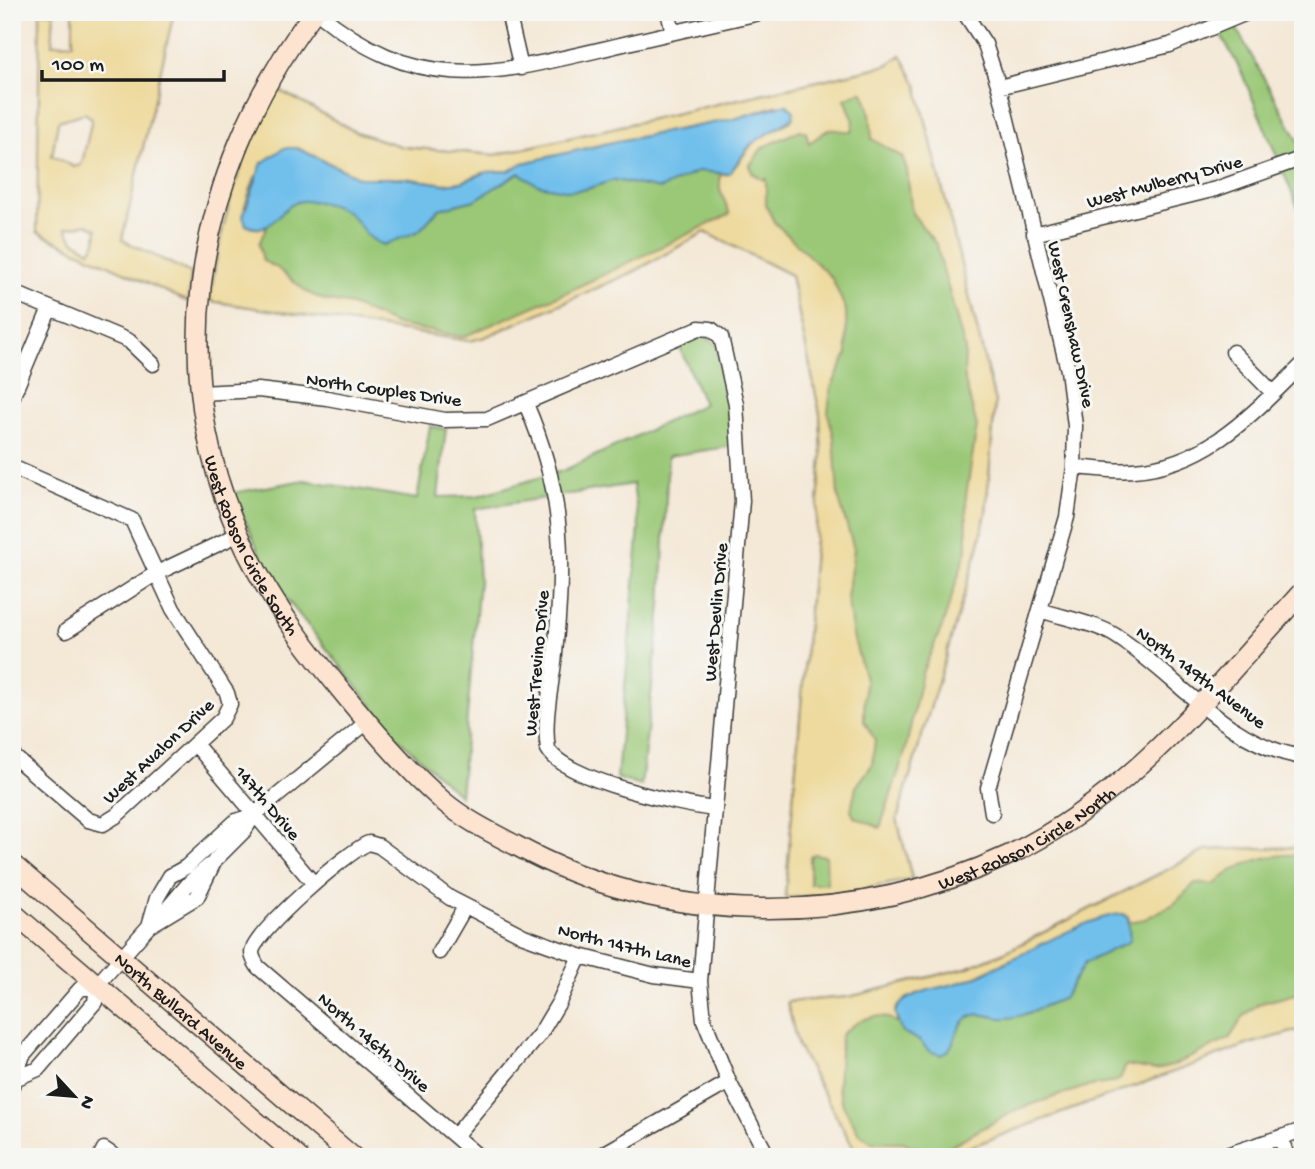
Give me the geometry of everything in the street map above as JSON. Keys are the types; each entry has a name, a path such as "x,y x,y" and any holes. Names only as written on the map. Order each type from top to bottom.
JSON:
{"street":[{"path":"315,12 366,46 414,66 467,73 522,68 764,12"},
{"name":"West Robson Circle South","path":"315,12 261,94 235,150 217,203 201,271 197,326 200,393 215,471 239,534 277,606 367,722 443,801 472,822 561,869 666,900"},
{"path":"508,12 522,68"},
{"path":"668,12 673,32"},
{"name":"West Crenshaw Drive","path":"964,12 985,44 999,87 1070,384 1075,426 1074,467 1067,517 988,788 992,813"},
{"path":"999,87 1170,45 1249,12"},
{"name":"West Mulberry Drive","path":"1034,233 1216,189 1303,158"},
{"path":"12,292 129,341 153,364"},
{"path":"12,398 50,308"},
{"name":"North Couples Drive","path":"200,393 258,390 327,398 445,420 487,419 699,328 711,329"},
{"name":"West Devlin Drive","path":"706,905 741,524 742,475 739,428 729,366 723,340 711,329"},
{"path":"1233,352 1273,393"},
{"path":"1074,467 1133,470 1175,461 1219,442 1303,364"},
{"name":"West Trevino Drive","path":"526,404 550,467 561,528 561,587 548,749 556,760 624,789 715,809"},
{"path":"12,467 130,517 155,574"},
{"path":"66,631 155,574 239,534"},
{"name":"West Avalon Drive","path":"12,755 88,820 103,824 116,816 223,718 230,698 191,642 155,574"},
{"name":"West Robson Circle North","path":"666,900 764,909 840,905 923,887 993,862 1047,834 1101,799 1150,757 1303,591"},
{"name":"North 149th Avenue","path":"1040,610 1113,634 1157,665 1201,704 1262,745 1303,757"},
{"path":"15,1082 38,1069 95,1002 97,985 155,922 187,906 197,897 215,860 244,831 254,815 367,722"},
{"name":"147th Drive","path":"195,744 314,884"},
{"path":"155,922 157,898 170,876 186,867 236,821 254,815"},
{"name":"North 147th Lane","path":"314,884 355,850 369,843 384,849 424,880 466,907 524,936 580,956 654,975 700,981"},
{"name":"North Bullard Avenue","path":"12,864 353,1157"},
{"name":"North 146th Drive","path":"314,884 262,935 252,951 258,967 480,1157"},
{"name":"North 147th Lane","path":"706,905 700,981 704,1020 729,1082 768,1157"},
{"path":"439,952 466,907"},
{"name":"North Bullard Avenue","path":"12,912 298,1157"},
{"path":"455,1136 540,1034 559,1002 580,956"},
{"path":"15,1082 23,1055 80,989 97,985"},
{"path":"598,1157 729,1082"},
{"path":"1220,1157 1303,1130"},
{"path":"1281,1138 1287,1157"}],"green space":[{"path":"1200,12 1217,12 1219,17 1228,13 1303,149 1303,219 1241,71 1213,20 1204,23"},
{"path":"901,55 917,85 995,402 986,512 978,548 897,819 912,879 785,898 822,456 820,414 791,275 705,232 633,272 485,337 469,341 210,301 219,246 233,192 252,139 277,89 356,132 403,147 495,155 888,65"},
{"path":"704,335 717,345 734,446 668,456 661,606 641,786 617,778 639,527 633,484 475,509 479,581 460,796 399,739 285,597 261,556 233,493 304,480 417,499 430,426 446,429 438,497 477,496 565,470 704,404 679,346"},
{"path":"1303,847 1303,1029 1249,1044 942,1157 859,1157 798,1047 787,1002 849,997 966,968 1005,952 1206,850"}],"sand":[{"path":"40,12 54,12 52,44 73,43 73,12 174,12 122,240 191,273 188,302 37,232","holes":["85,113 92,119 81,165 74,167 52,156 58,121","87,224 97,229 96,242 90,251 72,239 66,228"]},
{"path":"901,55 917,85 995,402 986,512 978,548 897,819 912,879 846,893 785,898 822,456 820,414 791,275 705,232 633,272 485,337 469,341 210,301 219,246 233,192 252,139 277,89 356,132 403,147 495,155 888,65","holes":["863,92 869,110 872,139 902,157 907,170 912,213 936,244 965,349 964,377 977,426 966,496 967,549 942,627 922,673 905,752 880,828 854,817 851,810 856,787 872,765 875,740 864,721 865,679 853,636 847,597 854,549 838,496 834,438 828,413 831,388 847,354 846,310 832,278 774,222 766,205 766,178 763,180 752,173 750,165 762,148 800,130 806,132 809,143 829,129 852,132 854,121 845,99","778,105 791,121 754,142 729,174 720,175 720,190 730,214 569,291 463,337 397,325 351,305 324,300 308,293 276,267 263,261 259,244 266,228 244,208 255,177 297,148 360,178 405,178 444,184 462,182 482,173 509,171 524,163 613,142 734,119","814,854 826,856 827,884 810,884 810,857"]},
{"path":"1303,847 1303,855 1255,861 1233,870 1214,885 1195,883 1174,904 1145,919 1129,922 1128,916 1075,929 968,980 906,999 896,1009 897,1023 882,1017 860,1021 841,1035 838,1087 843,1105 859,1133 872,1142 903,1142 927,1151 950,1146 1018,1109 1085,1087 1116,1082 1121,1078 1126,1065 1155,1070 1172,1066 1229,1039 1244,1016 1258,1004 1303,992 1303,1029 1249,1044 942,1157 859,1157 798,1047 787,1002 849,997 966,968 1005,952 1206,850"}],"water":[{"path":"786,104 794,111 793,118 751,144 729,174 699,171 660,189 614,180 587,189 570,191 538,185 519,173 475,200 439,209 419,231 384,245 371,238 346,212 326,204 297,202 264,227 246,225 243,216 262,163 284,148 297,148 360,178 405,178 444,184 462,182 487,172 509,171 523,163 613,142 734,119"},
{"path":"1124,914 1128,918 1130,941 1085,963 1063,999 1017,1017 973,1015 960,1026 950,1047 941,1055 929,1051 920,1041 901,1031 895,1012 908,998 971,979 1071,930 1109,916"}]}
